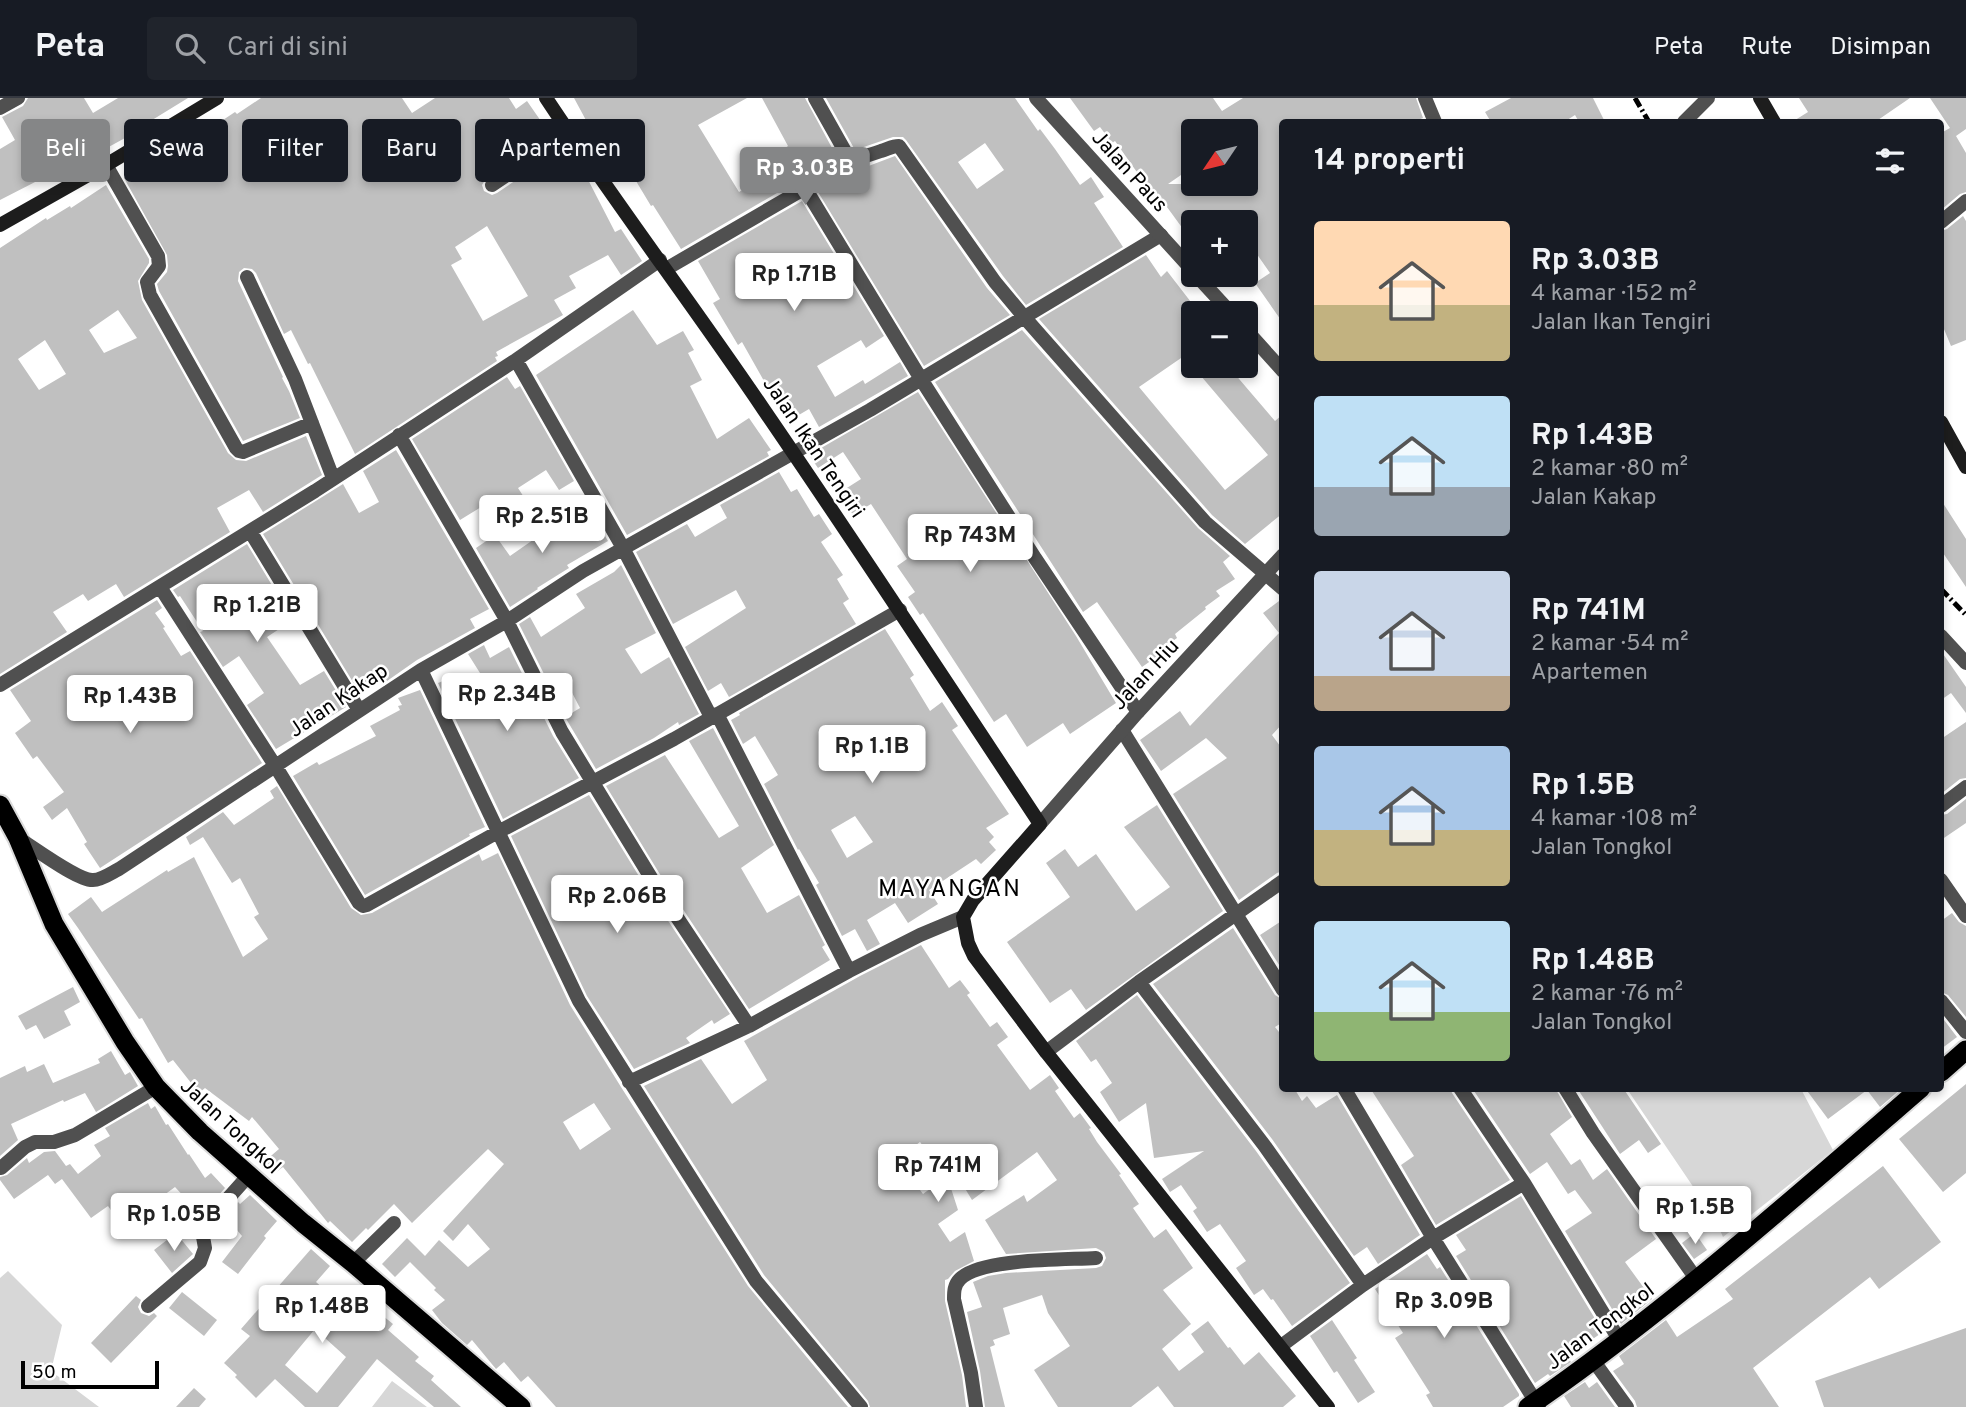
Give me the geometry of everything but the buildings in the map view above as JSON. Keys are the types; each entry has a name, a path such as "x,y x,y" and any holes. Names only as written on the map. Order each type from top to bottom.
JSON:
{"highway":[{"name":"Jalan Tongkol","path":"0,805 19,838 54,924 125,1042 156,1087 200,1132 303,1223 521,1407"},
{"path":"1944,1069 1966,1050"},
{"name":"Jalan Tongkol","path":"1534,1405 1697,1280 1916,1092"}],"main road":[{"path":"110,162 217,98"},
{"name":"Jalan Ikan Tengiri","path":"546,98 560,119"},
{"path":"1760,98 1772,119"},
{"path":"0,225 75,182"},
{"name":"Jalan Ikan Tengiri","path":"602,182 663,265 900,610 1040,824"},
{"path":"1944,427 1966,467"},
{"path":"1040,824 973,900 963,917 974,956 1046,1052 1328,1407"}],"street":[{"path":"0,108 18,98"},
{"path":"815,98 849,163 864,155 899,146 995,282 1025,318 1205,522 1279,586"},
{"name":"Jalan Paus","path":"1036,98 1181,258"},
{"path":"1425,98 1434,119"},
{"path":"1687,119 1707,98"},
{"path":"110,171 158,256 159,266 147,282 150,295 236,448 243,452 312,423"},
{"path":"492,185 496,182"},
{"path":"0,685 250,531 663,265 810,185 921,379 1035,558 1138,712"},
{"path":"1944,219 1966,201"},
{"name":"Jalan Kakap","path":"19,838 88,880 99,879 119,869 421,670 507,621 583,571 870,410 1161,236"},
{"path":"247,277 295,379 333,478"},
{"name":"Jalan Paus","path":"1208,287 1220,301"},
{"path":"1258,343 1279,367"},
{"path":"516,360 623,548 849,971"},
{"path":"399,435 507,621 562,732 653,881 749,1027"},
{"path":"250,531 359,710"},
{"name":"Jalan Hiu","path":"1040,824 1138,712 1279,559"},
{"path":"160,587 363,906 714,716 900,610"},
{"path":"1944,639 1966,663"},
{"path":"421,670 579,1002 756,1281 861,1407"},
{"path":"1122,730 1279,984"},
{"path":"1944,804 1966,786"},
{"path":"1046,1052 1139,982 1279,884"},
{"path":"1944,884 1966,916"},
{"path":"629,1082 749,1027 849,971 920,935 963,917"},
{"path":"1139,982 1257,1135 1363,1285"},
{"path":"1944,1005 1966,1032"},
{"path":"1,1168 25,1147 35,1142 54,1142 75,1135 156,1087"},
{"path":"1346,1092 1534,1405"},
{"path":"1463,1092 1524,1183 1620,1341"},
{"path":"1567,1092 1593,1133 1697,1280"},
{"path":"148,1306 200,1262 205,1248 202,1231 207,1222 249,1175"},
{"path":"1281,1346 1363,1285 1433,1238 1524,1183"},
{"path":"353,1263 394,1223"},
{"path":"976,1407 954,1299 954,1288 960,1278 1006,1262 1096,1258"},
{"path":"1593,1360 1627,1407"}],"shaded area":[{"path":"1629,1092 1803,1092 1833,1150 1723,1237 1715,1219"},
{"path":"8,1271 62,1325 51,1371 99,1407 0,1407 0,1278"},
{"path":"392,1381 427,1407 372,1407"}],"tunnel":[{"path":"814,183 846,164"}],"railway":[{"path":"1635,98 1647,119"},
{"path":"1944,592 1966,615"}],"district":[{"name":"MAYANGAN","path":"950,888"}]}
